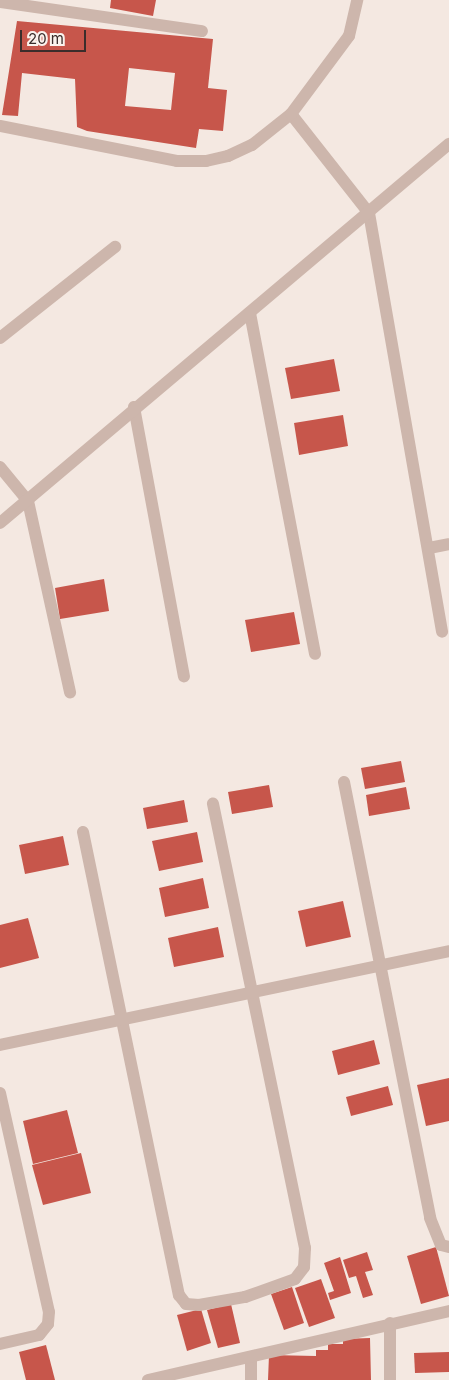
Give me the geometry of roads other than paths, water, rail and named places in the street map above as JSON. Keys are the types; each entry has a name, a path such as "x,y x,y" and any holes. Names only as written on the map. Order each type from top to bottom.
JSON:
{"street":[{"path":"0,126 177,162 206,161 228,156 252,145 290,114 349,36 357,0"},
{"path":"0,2 202,31"},
{"path":"290,114 368,213 429,548 442,632"},
{"path":"0,523 28,502 134,407 250,313 449,144"},
{"path":"0,338 115,247"},
{"path":"250,313 315,654"},
{"path":"134,407 184,676"},
{"path":"0,467 28,502 70,692"},
{"path":"429,548 449,544"},
{"path":"344,782 430,1218 441,1245 449,1247"},
{"path":"83,832 120,1019 180,1295 186,1304 199,1305 245,1297 295,1279 304,1267 305,1248 250,991 213,803"},
{"path":"0,1045 250,991 449,952"},
{"path":"0,1093 49,1312 48,1324 39,1335 0,1344"},
{"path":"148,1380 449,1311"},
{"path":"390,1323 390,1380"},
{"path":"251,1357 251,1380"}]}
